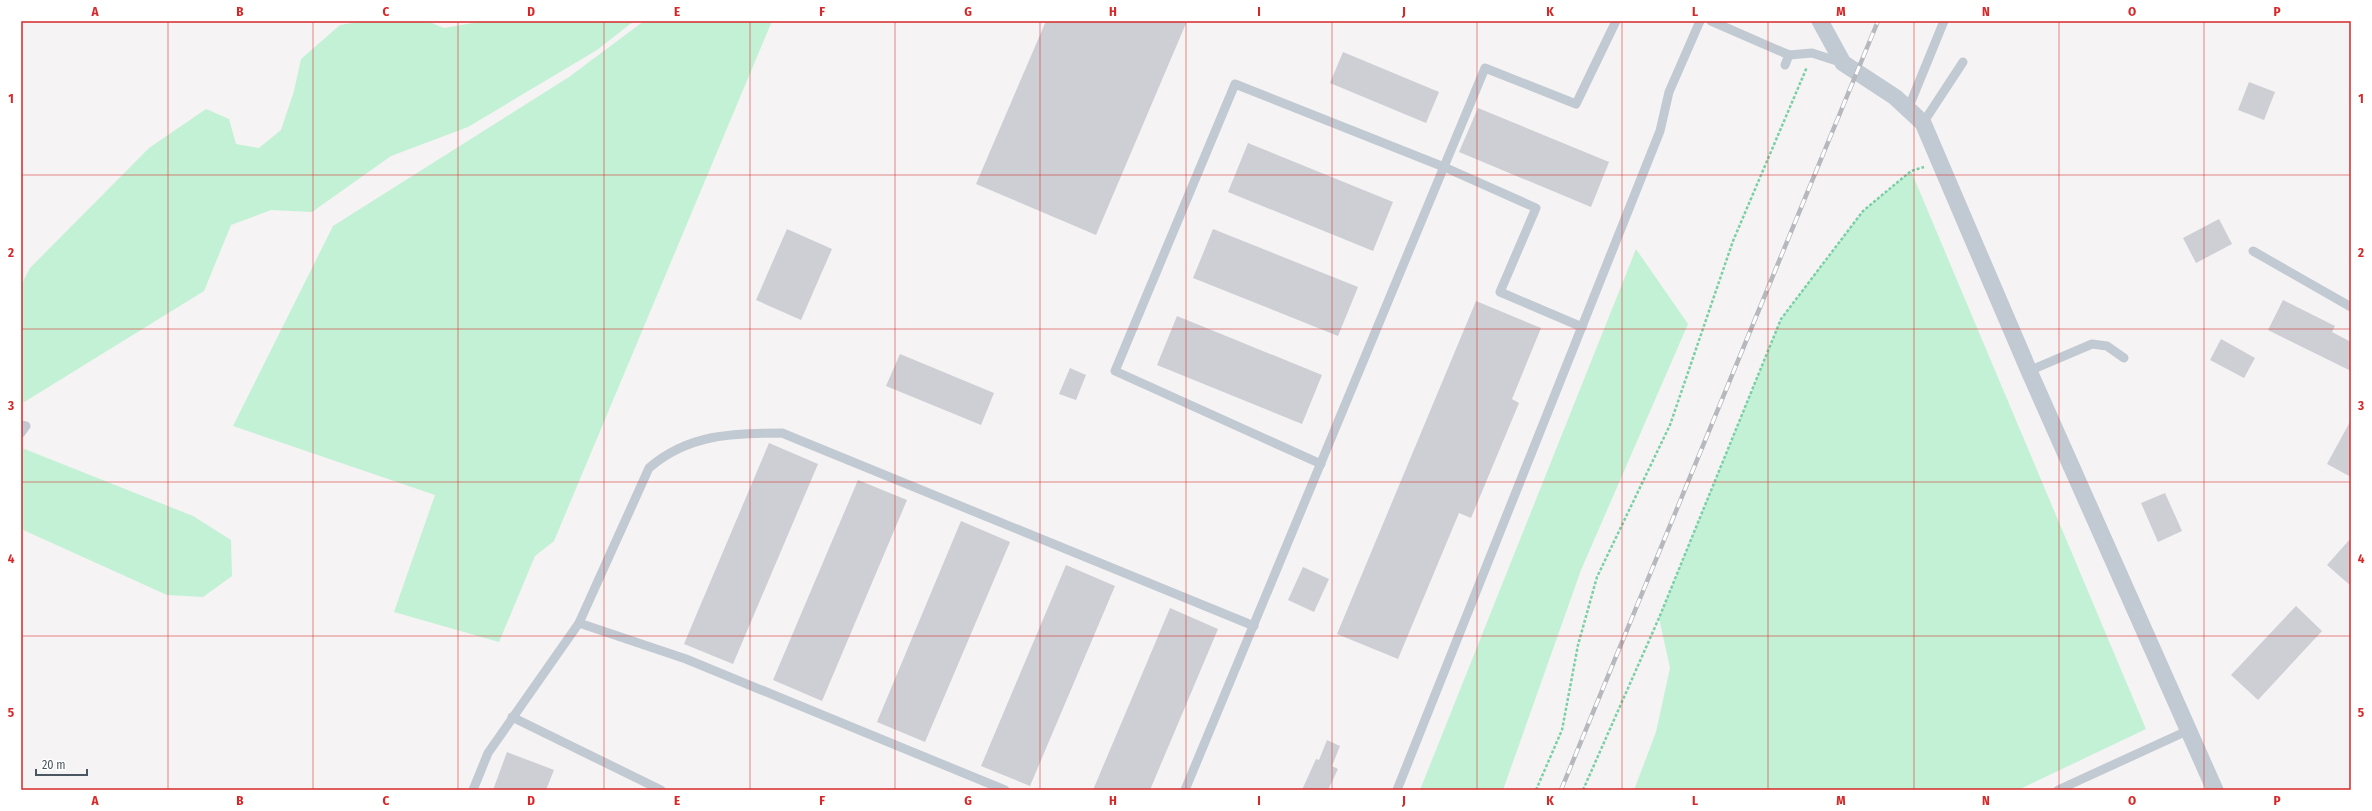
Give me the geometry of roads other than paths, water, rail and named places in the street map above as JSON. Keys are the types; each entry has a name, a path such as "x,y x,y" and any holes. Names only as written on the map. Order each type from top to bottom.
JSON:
{"street":[{"path":"1820,21 1843,63 1895,97 1923,123 2029,371 2216,790"}],"lane":[{"path":"1185,790 1485,68 1576,104 1616,21"},
{"path":"1397,790 1660,132 1669,92 1700,21"},
{"path":"1711,21 1789,55 1812,53 1843,63"},
{"path":"1908,109 1944,21"},
{"path":"1785,65 1789,55"},
{"path":"1923,123 1963,62"},
{"path":"1321,464 1115,371 1235,84 1444,167 1536,208 1500,292 1582,327"},
{"path":"2253,251 2351,308"},
{"path":"2029,371 2092,344 2107,346 2124,358"},
{"path":"21,425 26,426 21,433"},
{"path":"473,790 488,753 579,623 649,468 665,454 692,443 739,434 782,433 1254,626"},
{"path":"579,623 686,659 1005,790"},
{"path":"512,717 661,790"},
{"path":"2058,790 2189,730"}],"railway":[{"path":"1561,790 1878,21"}]}
